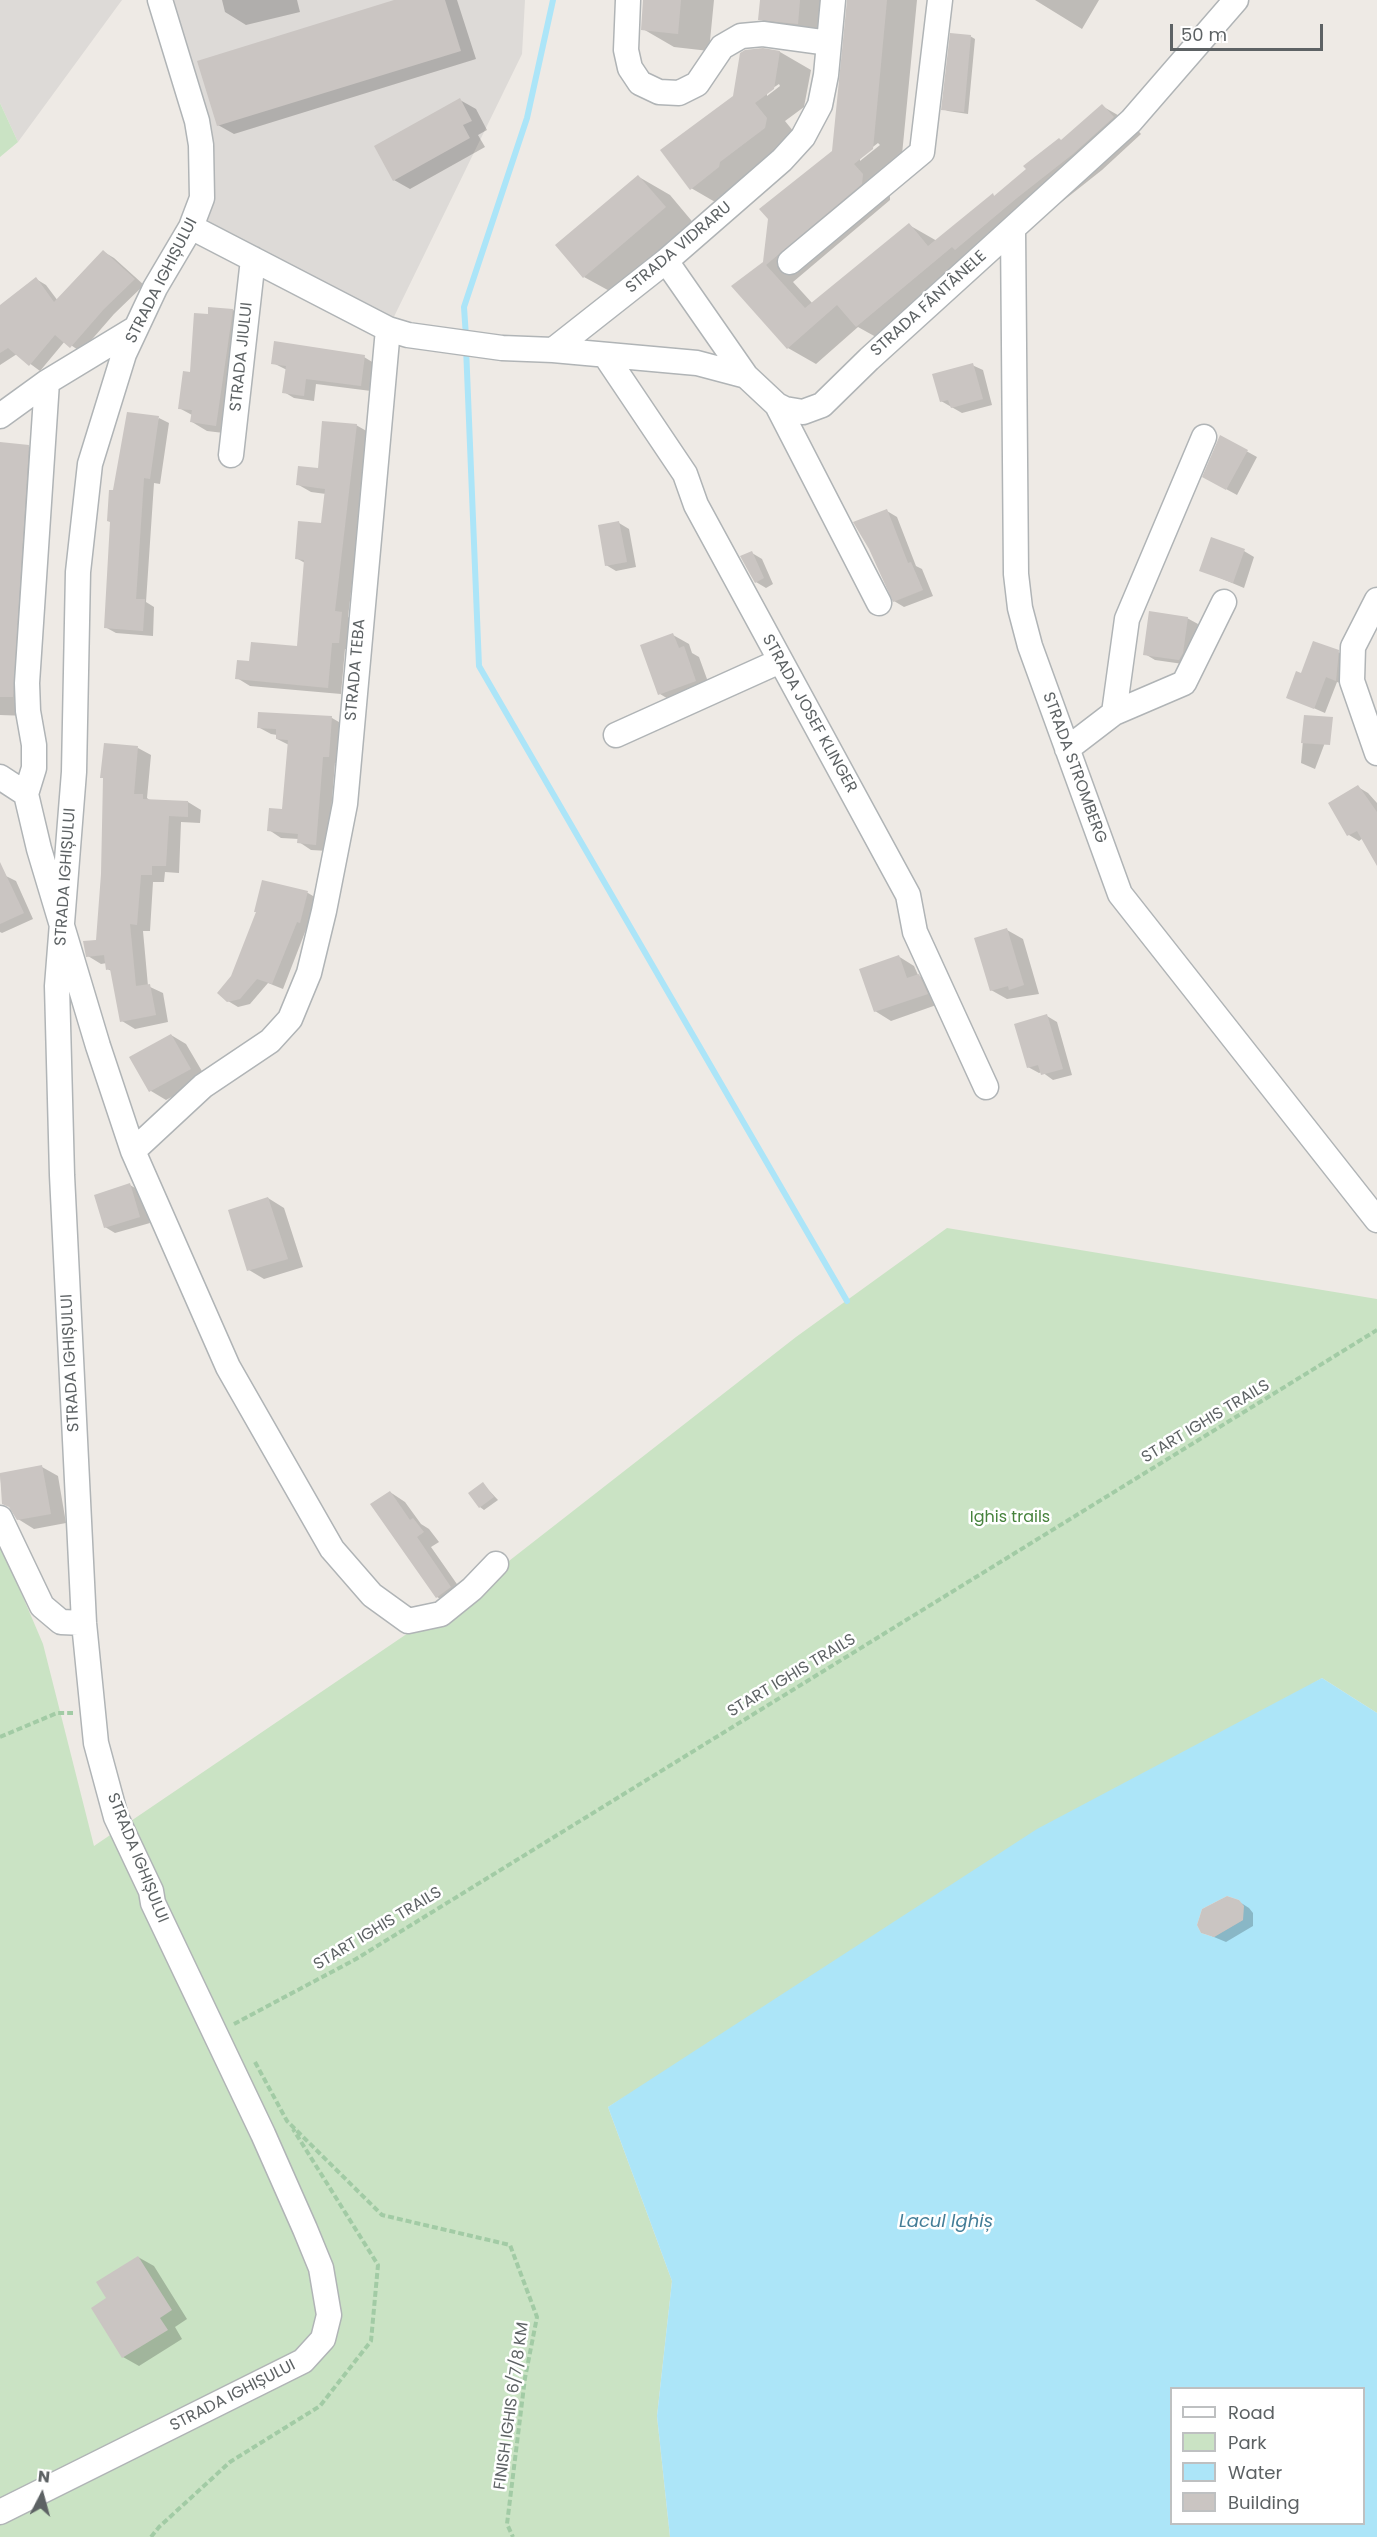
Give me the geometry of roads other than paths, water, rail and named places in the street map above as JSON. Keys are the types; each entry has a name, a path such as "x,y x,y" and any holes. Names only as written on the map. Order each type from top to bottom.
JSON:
{"street":[{"name":"STRADA IGHIȘULUI","path":"0,2512 303,2361 323,2339 329,2314 321,2268 268,2145 153,1903 151,1891 116,1817 96,1743 84,1623 62,1174 57,986 74,772 78,572 90,464 124,354 155,288 191,227 202,198 201,145 197,121 160,0"},
{"path":"628,0 626,50 630,68 640,83 659,93 679,93 697,84 705,76 717,53 731,40 741,36 763,34 829,43"},
{"name":"STRADA VIDRARU","path":"553,350 666,261 782,160 803,137 820,105 833,0"},
{"path":"790,262 922,152 940,0"},
{"name":"STRADA FÂNTÂNELE","path":"777,405 794,412 803,412 822,405 1131,121 1236,0"},
{"path":"191,227 398,332 501,348 553,350 697,363 746,376"},
{"name":"STRADA STROMBERG","path":"1013,229 1016,574 1020,609 1029,646 1120,894 1377,1220"},
{"name":"STRADA JIULUI","path":"231,455 253,259"},
{"path":"666,261 746,376 777,405 879,603"},
{"path":"0,416 47,382 136,328"},
{"name":"STRADA TEBA","path":"133,1151 203,1086 270,1041 290,1019 309,973 345,804 398,332"},
{"name":"STRADA JOSEF KLINGER","path":"605,355 685,474 696,505 908,895 915,932 986,1087"},
{"path":"47,382 27,683 28,711 34,745 34,768 26,794 39,849 98,1046 133,1151 228,1367 332,1549 372,1595 408,1621 441,1614 472,1589 496,1564"},
{"path":"1114,713 1127,619 1204,437"},
{"path":"1377,600 1353,647 1352,681 1372,725 1377,753"},
{"path":"1067,749 1114,713 1184,683 1224,602"},
{"path":"616,735 780,661"},
{"path":"0,777 26,794"},
{"path":"0,1518 42,1606 61,1622 84,1623"}],"water":[{"name":"Lacul Ighiș","path":"1322,1678 1377,1713 1377,2537 670,2537 657,2416 672,2281 608,2107 1037,1829","holes":["1227,1896 1239,1900 1243,1906 1243,1920 1214,1937 1201,1933 1197,1925 1202,1909"]}],"waterway":[{"path":"466,337 464,307 527,118 553,0"},
{"path":"466,347 479,666 847,1301"}],"park label":[{"name":"Ighis trails","path":"1010,1518"}]}
